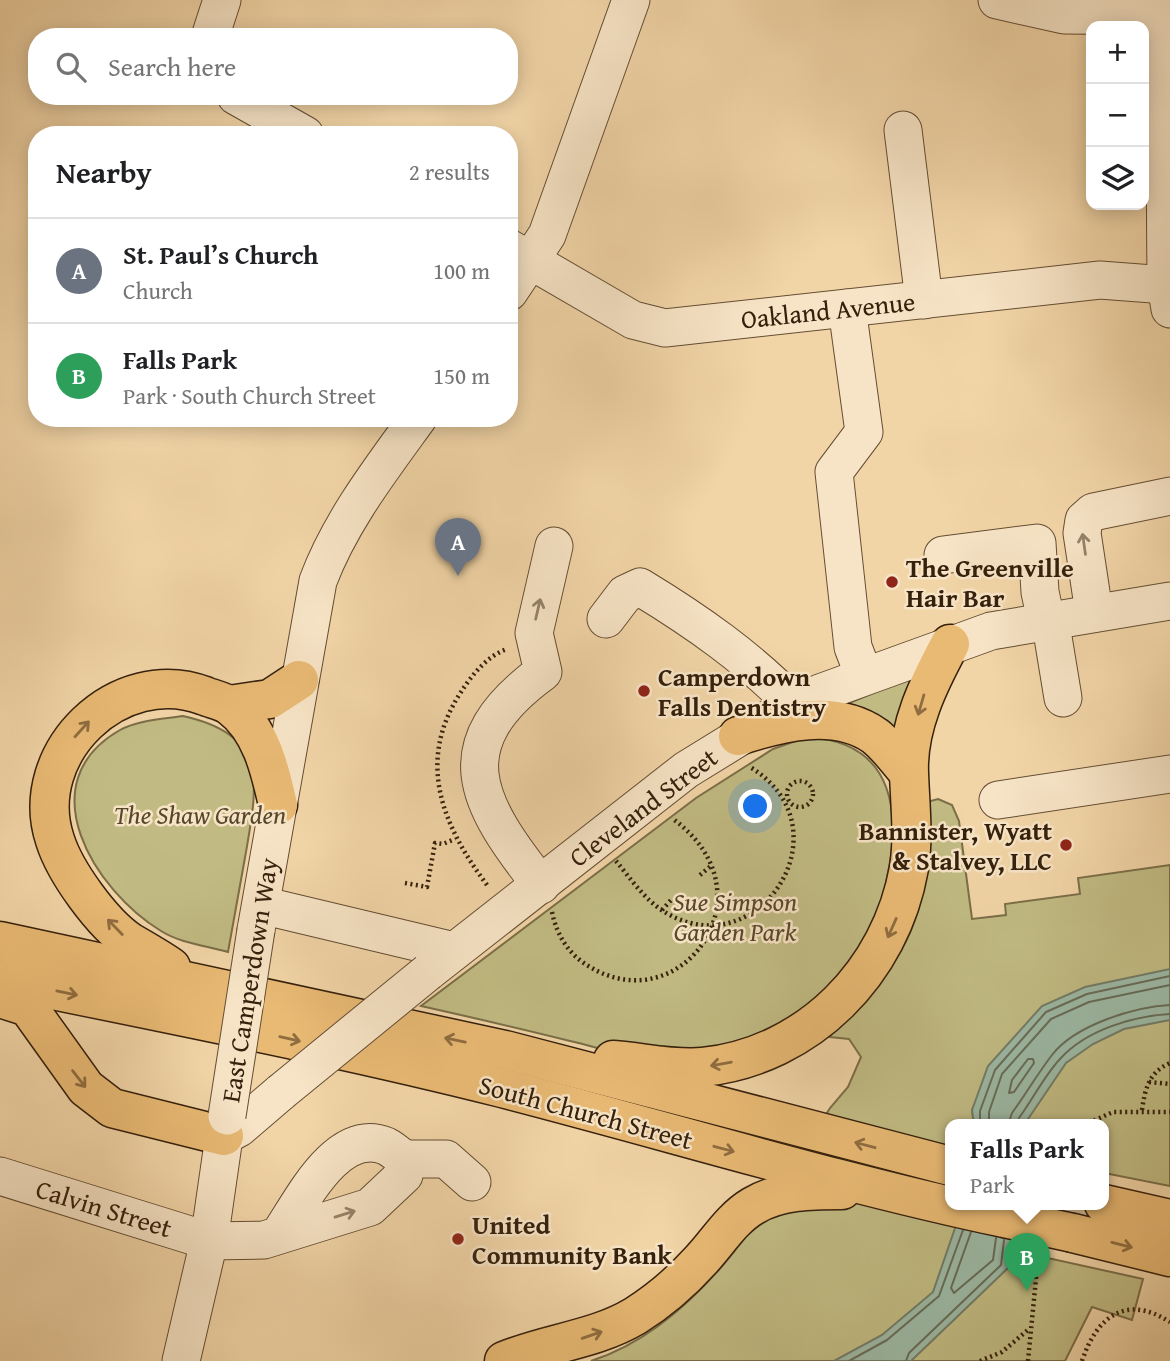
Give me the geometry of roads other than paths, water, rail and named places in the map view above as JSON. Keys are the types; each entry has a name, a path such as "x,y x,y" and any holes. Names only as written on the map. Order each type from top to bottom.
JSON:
{"main road":[{"path":"505,1050 699,1068 762,1053 803,1031 843,1000 870,968 898,916 909,866 912,794 908,772 920,702 950,644"},
{"path":"229,705 270,699 299,680"},
{"path":"191,980 129,941 96,906 70,872 54,838 50,781 65,748 93,716 114,702 145,692 172,689 195,692 229,705 249,727 268,760 278,805"},
{"path":"742,750 769,726 816,721 853,724 877,737 908,772"},
{"name":"South Church Street","path":"0,941 191,980 505,1050 941,1164"},
{"name":"South Church Street","path":"0,979 267,1034 500,1088 945,1207"},
{"path":"0,998 28,1007 86,1088 112,1108 226,1126"},
{"path":"504,1361 527,1351 570,1342 616,1327 637,1315 685,1277 725,1230 752,1206 806,1190 880,1191"},
{"path":"1109,1205 1170,1219"},
{"name":"South Church Street","path":"957,1210 1057,1239 1170,1256"}],"street":[{"path":"213,28 222,0"},
{"path":"520,255 547,235 631,0"},
{"path":"997,0 1064,15 1164,8 1168,297"},
{"path":"252,105 289,126"},
{"path":"903,130 924,300"},
{"name":"Oakland Avenue","path":"520,255 633,320 665,328 1100,281 1168,297"},
{"path":"847,308 864,432 834,472 853,647 864,676"},
{"name":"East Camperdown Way","path":"181,1361 209,1241 258,918 318,581 327,556 372,483 412,427"},
{"path":"1094,612 1082,533 1084,520 1093,512 1170,496"},
{"path":"943,555 1037,543 1040,592 1063,698"},
{"path":"546,896 498,828 478,773 492,719 524,686 543,672 534,633 554,546"},
{"path":"606,619 625,594 640,587 683,613 764,674 794,705"},
{"name":"Cleveland Street","path":"226,1126 239,1128 441,961 546,896 686,770 742,750 794,705 950,644 1048,620 1170,600"},
{"path":"998,800 1170,774"},
{"path":"258,918 441,961"},
{"path":"279,1235 329,1161 359,1144 385,1146 404,1159 446,1159 472,1182"},
{"name":"Calvin Street","path":"0,1176 209,1241 264,1240 370,1206 404,1175 404,1159"}],"water":[{"path":"1170,969 1170,1020 1124,1029 1093,1044 1066,1063 1028,1119 973,1119 972,1110 988,1066 1042,1006 1085,987"},
{"path":"961,1210 1014,1210 1008,1268 911,1361 834,1361 882,1335 933,1292"}],"place":[{"name":"St. Paul’s Church","path":"458,576"},
{"name":"The Greenville Hair Bar","path":"892,582"},
{"name":"Camperdown Falls Dentistry","path":"644,691"},
{"name":"Bannister, Wyatt & Stalvey, LLC","path":"1066,845"},
{"name":"United Community Bank","path":"458,1239"},
{"name":"Falls Park","path":"1027,1291"}],"park label":[{"name":"The Shaw Garden","path":"200,814"},
{"name":"Sue Simpson Garden Park","path":"735,916"}]}
